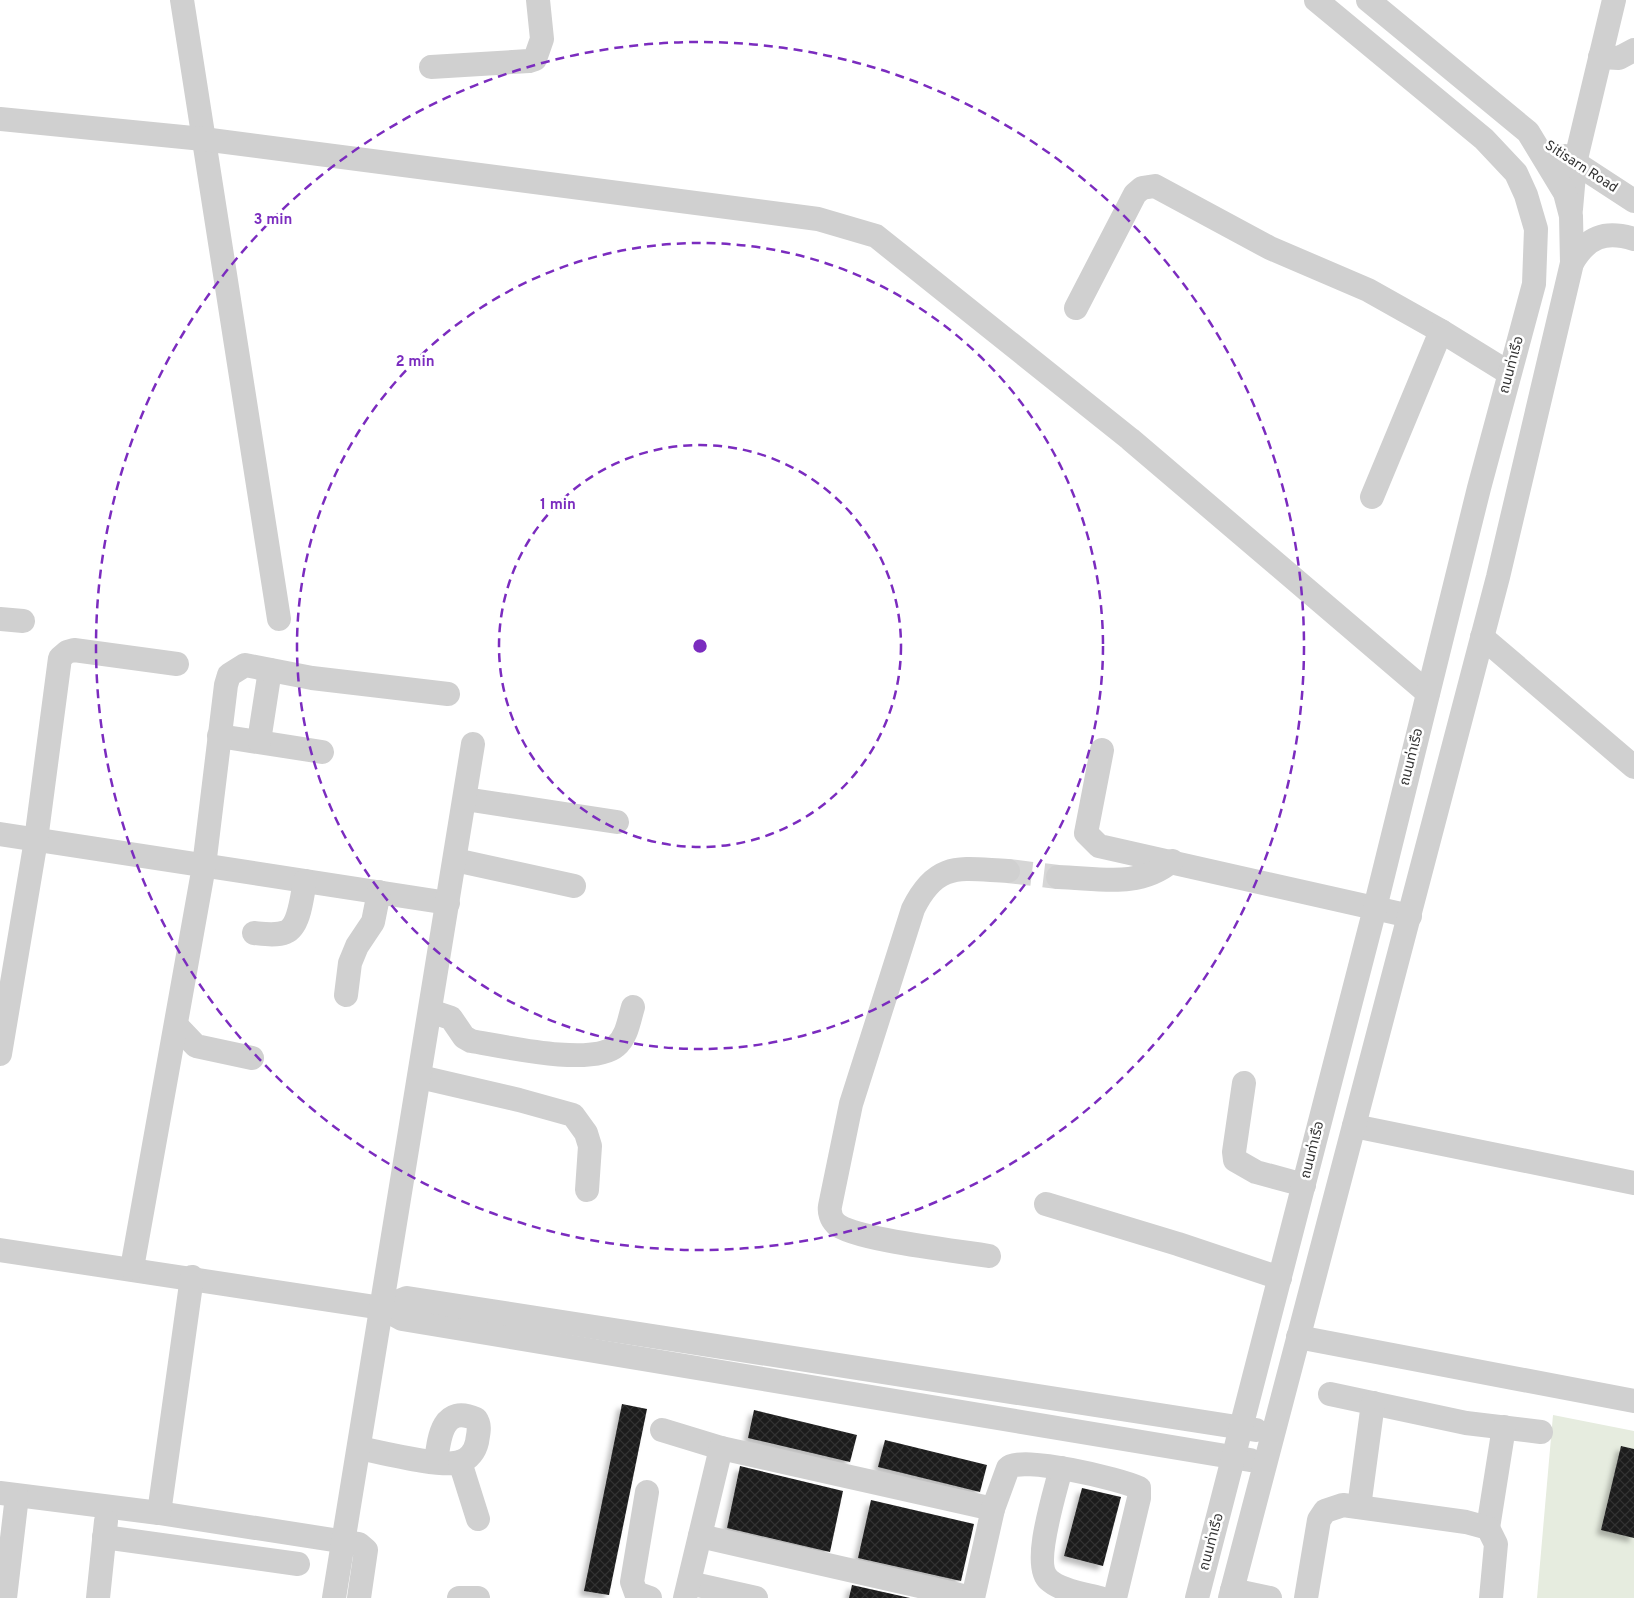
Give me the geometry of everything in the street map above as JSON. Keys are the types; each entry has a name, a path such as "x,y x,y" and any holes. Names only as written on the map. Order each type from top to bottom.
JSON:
{"street":[{"path":"182,0 279,619"},
{"path":"431,67 529,61 535,59 542,39 538,0"},
{"name":"ถนนท่าเรือ","path":"1197,1598 1304,1185 1509,373 1534,284 1536,229 1526,195 1516,173 1484,139 1316,0"},
{"path":"1368,0 1528,132 1565,193 1571,216"},
{"path":"1270,1598 1231,1594 1264,1462 1410,916 1482,637 1572,263 1571,216 1576,163 1614,0"},
{"path":"1600,57 1619,58 1634,50"},
{"path":"0,119 203,139 818,219 876,236 1130,439 1428,693"},
{"name":"Sitisarn Road","path":"1528,132 1634,201"},
{"path":"1076,308 1135,194 1142,188 1155,186 1270,248 1368,290 1441,331 1509,373"},
{"path":"1572,263 1586,244 1597,238 1611,235 1634,239"},
{"path":"1372,497 1441,331"},
{"path":"1482,637 1634,766"},
{"path":"0,1054 5,987 36,840 60,658 67,652 74,650 177,664"},
{"path":"132,1268 204,866 229,674 245,665 312,678 448,694"},
{"path":"259,741 270,670"},
{"path":"220,736 322,752"},
{"path":"334,1598 473,744"},
{"path":"1102,750 1086,833 1099,846 1375,906 1410,916"},
{"path":"464,799 617,822"},
{"path":"0,834 448,903"},
{"path":"455,860 574,886"},
{"path":"1058,877 1132,880 1147,877 1172,861"},
{"path":"989,1256 866,1236 836,1224 831,1217 830,1206 851,1104 913,909 923,889 945,873 956,869 1008,872"},
{"path":"254,933 273,934 286,932 290,929 295,921 306,881"},
{"path":"346,995 350,963 357,946 370,927 379,892"},
{"path":"430,1011 451,1018 464,1037 471,1041 544,1053 583,1056 599,1054 616,1047 623,1038 633,1007"},
{"path":"176,1025 196,1046 252,1058"},
{"path":"420,1077 518,1100 573,1116 586,1133 590,1146 587,1190"},
{"path":"1244,1083 1234,1152 1236,1160 1256,1172 1304,1185"},
{"path":"1354,1126 1634,1183"},
{"path":"1046,1204 1178,1244 1280,1278"},
{"path":"0,1250 192,1277 382,1308 402,1318 1264,1462"},
{"path":"160,1513 192,1277"},
{"path":"382,1308 407,1298 1272,1432"},
{"path":"1298,1337 1634,1402"},
{"path":"1330,1394 1466,1423 1541,1432"},
{"path":"1359,1507 1373,1403"},
{"path":"359,1448 436,1462 460,1462 474,1451 479,1426 476,1419 461,1416 453,1417 444,1425 439,1435 436,1462"},
{"path":"1491,1598 1496,1544 1488,1528 1504,1427"},
{"path":"662,1430 721,1448 993,1509"},
{"path":"721,1448 687,1590 756,1598"},
{"path":"460,1462 478,1519"},
{"path":"700,1536 973,1598 993,1509 1011,1464 1075,1470 1139,1488 1139,1498 1115,1598"},
{"path":"1061,1468 1044,1541 1043,1570 1048,1579 1057,1585 1099,1598"},
{"path":"647,1492 632,1582 636,1593 650,1598"},
{"path":"5,1598 8,1494 160,1513 359,1544 366,1550 359,1598"},
{"path":"1306,1598 1319,1520 1324,1511 1330,1508 1343,1505 1359,1507 1466,1522 1488,1528"},
{"path":"98,1598 107,1507"},
{"path":"104,1537 298,1564"},
{"path":"458,1598 478,1598"}],"shaded area":[{"path":"1553,1415 1634,1431 1634,1598 1537,1598"}],"building":[{"path":"622,1404 647,1409 609,1595 584,1591"},
{"path":"754,1410 857,1435 850,1462 748,1438"},
{"path":"885,1440 987,1465 980,1492 878,1467"},
{"path":"1621,1446 1634,1449 1634,1538 1601,1530"},
{"path":"740,1466 843,1491 830,1552 727,1528"},
{"path":"1082,1488 1121,1497 1103,1566 1064,1556"},
{"path":"871,1500 974,1524 961,1581 858,1558"},
{"path":"852,1585 910,1598 849,1598"}],"tunnel":[{"path":"1008,871 1058,877"}]}
